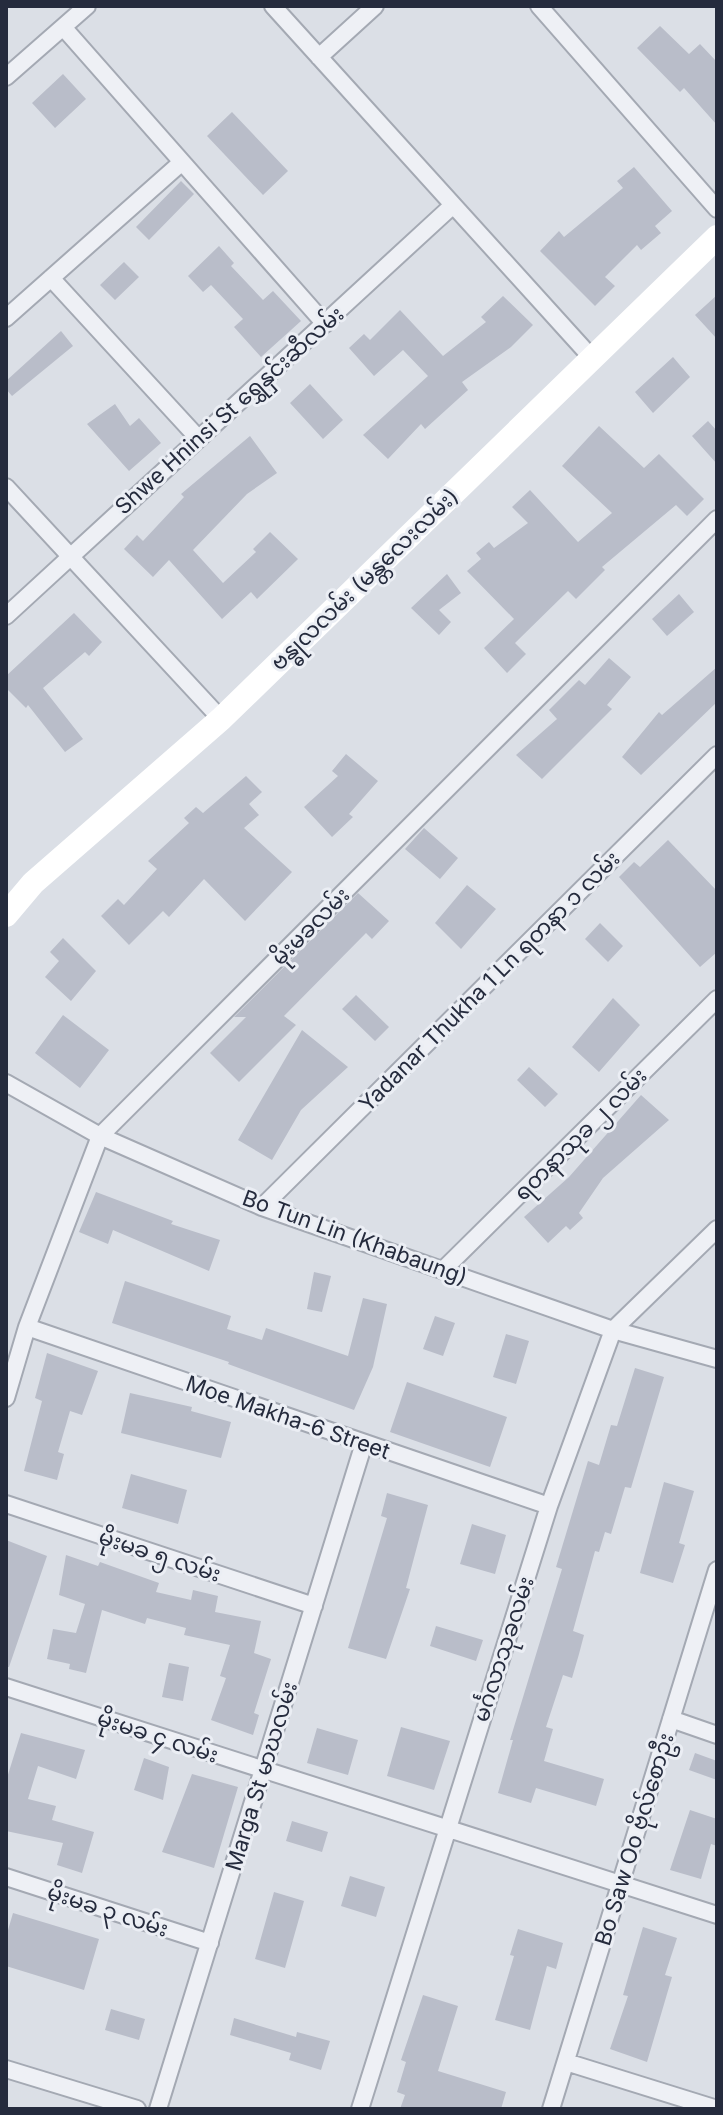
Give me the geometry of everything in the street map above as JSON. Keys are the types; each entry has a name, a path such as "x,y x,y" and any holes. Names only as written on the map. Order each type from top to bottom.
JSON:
{"street":[{"path":"6,77 87,6"},
{"path":"273,6 591,357"},
{"path":"319,57 375,6"},
{"path":"539,6 717,209"},
{"path":"63,27 325,324"},
{"path":"6,318 182,162"},
{"name":"Shwe Hninsi St ရွှေနှင်းဆီလမ်း","path":"6,616 68,555 452,206"},
{"name":"ဗန္ဓုလလမ်း (မန္တလေးလမ်း)","path":"6,915 33,883 221,719 717,237"},
{"path":"51,278 198,438"},
{"path":"6,487 221,719"},
{"name":"မိုးမခလမ်း","path":"6,1398 27,1327 100,1136 717,519"},
{"name":"Yadanar Thukha 1 Ln ရတနာ ၁ လမ်း","path":"262,1207 717,755"},
{"name":"ရတနာသုခ ၂ လမ်း","path":"444,1269 717,999"},
{"name":"Bo Tun Lin (Khabaung)","path":"6,1083 100,1136 262,1207 613,1330 717,1359"},
{"name":"မင်္ဂလာသုခလမ်း","path":"360,2109 549,1506 613,1330 717,1229"},
{"name":"Moe Makha-6 Street","path":"27,1327 549,1506"},
{"name":"Marga St မာဃလမ်း","path":"158,2109 364,1443"},
{"name":"မိုးမခ ၅ လမ်း","path":"6,1504 314,1606"},
{"name":"Bo Saw Oo ဗိုလ်စောဦး","path":"551,2109 717,1570"},
{"name":"မိုးမခ ၄ လမ်း","path":"6,1687 717,1915"},
{"path":"671,1719 717,1735"},
{"name":"မိုးမခ ၃ လမ်း","path":"6,1877 210,1943"},
{"path":"566,2062 717,2109"},
{"path":"6,2069 137,2109"}],"building":[{"path":"660,26 689,54 700,44 717,62 717,125 684,88 680,92 637,48"},
{"path":"63,74 86,99 55,128 32,103"},
{"path":"232,112 288,171 263,195 207,136"},
{"path":"634,167 672,211 655,226 661,233 641,250 637,245 605,277 615,286 595,306 540,251 559,231 564,237 623,188 617,181"},
{"path":"181,181 194,194 149,240 136,227"},
{"path":"219,246 234,263 231,266 263,300 273,291 301,321 261,357 234,327 243,319 211,285 203,292 188,276"},
{"path":"124,262 139,277 115,300 100,285"},
{"path":"717,295 717,339 695,315"},
{"path":"503,296 533,325 511,347 462,382 468,390 425,429 421,424 388,459 363,435 428,376 403,350 374,376 349,348 364,334 370,340 400,310 443,356 486,322 481,317"},
{"path":"61,331 73,346 12,396 6,389 6,381"},
{"path":"673,357 690,377 653,413 635,392"},
{"path":"310,384 343,420 323,439 290,403"},
{"path":"115,404 130,426 139,418 161,443 129,471 87,424"},
{"path":"708,421 717,431 717,464 692,436"},
{"path":"599,426 644,468 659,454 704,499 687,516 676,505 602,567 605,570 576,599 568,591 515,643 526,654 507,673 484,648 514,619 467,571 481,559 476,553 489,542 494,548 528,523 512,507 530,490 578,542 612,513 562,466"},
{"path":"250,436 277,473 247,494 193,550 223,583 256,552 253,549 270,532 298,559 257,599 251,592 222,619 169,560 153,577 124,549 137,535 143,541 184,497 181,494"},
{"path":"447,574 461,593 439,610 451,622 439,635 411,608"},
{"path":"679,594 694,612 667,636 652,619"},
{"path":"74,613 102,642 89,656 85,652 43,688 83,739 65,752 28,705 26,708 6,688 6,676"},
{"path":"609,658 631,677 607,705 612,709 542,779 516,755 557,719 549,710 579,680 585,685"},
{"path":"717,667 717,702 641,775 622,757 659,712 662,715"},
{"path":"346,754 378,781 349,814 353,817 332,837 304,807 338,776 332,771"},
{"path":"246,776 262,792 249,804 259,815 244,828 292,872 245,921 204,879 169,917 163,911 129,945 101,916 118,899 124,905 157,869 148,861 189,823 184,818 196,807 203,813"},
{"path":"424,828 458,858 440,879 405,849"},
{"path":"668,840 717,891 717,952 700,967 619,877 634,862 640,867"},
{"path":"467,885 496,909 461,949 435,923"},
{"path":"358,893 389,921 372,939 366,933 284,1016 296,1025 239,1082 210,1053 246,1017 234,1017"},
{"path":"600,923 623,946 608,962 585,939"},
{"path":"63,938 96,971 71,1001 45,977 59,961 50,952"},
{"path":"356,995 389,1027 375,1041 342,1009"},
{"path":"613,998 640,1025 599,1072 572,1047"},
{"path":"63,1015 109,1050 80,1088 35,1053"},
{"path":"302,1030 348,1067 301,1110 272,1160 238,1140"},
{"path":"529,1067 558,1094 545,1107 517,1080"},
{"path":"641,1095 669,1120 603,1178 579,1213 583,1218 570,1230 566,1226 548,1243 524,1217 569,1177"},
{"path":"96,1192 173,1221 171,1224 220,1240 209,1271 113,1230 108,1244 79,1232"},
{"path":"314,1272 331,1276 322,1312 307,1309"},
{"path":"125,1281 231,1316 227,1329 262,1340 266,1328 348,1356 363,1298 387,1304 373,1367 354,1410 229,1362 112,1323"},
{"path":"435,1316 455,1323 443,1356 423,1349"},
{"path":"506,1334 529,1341 516,1384 493,1377"},
{"path":"47,1353 98,1371 82,1415 70,1411 58,1452 64,1454 57,1480 24,1471 42,1401 35,1398"},
{"path":"635,1368 664,1377 631,1488 625,1487 611,1534 605,1532 599,1552 595,1551 573,1631 584,1635 579,1654 572,1678 563,1675 546,1727 553,1729 544,1761 604,1779 596,1806 536,1788 531,1803 498,1793 513,1740 510,1740 562,1569 556,1567 588,1461 599,1465 611,1425 617,1426"},
{"path":"407,1382 507,1417 490,1467 390,1432"},
{"path":"130,1393 192,1407 191,1411 231,1422 221,1458 121,1433"},
{"path":"131,1474 187,1490 178,1524 122,1508"},
{"path":"664,1482 694,1491 679,1543 685,1545 673,1583 640,1573"},
{"path":"387,1493 428,1505 406,1588 410,1589 386,1659 348,1648 387,1518 381,1516"},
{"path":"472,1524 506,1535 495,1574 460,1564"},
{"path":"6,1540 47,1556 9,1667 6,1667"},
{"path":"66,1555 98,1566 100,1562 159,1583 156,1592 191,1600 193,1590 218,1596 215,1612 261,1621 254,1653 271,1659 254,1713 259,1715 253,1735 211,1720 226,1678 220,1676 230,1645 184,1635 186,1628 147,1618 145,1624 102,1610 86,1673 69,1669 70,1664 47,1659 53,1629 76,1633 85,1604 59,1595"},
{"path":"436,1626 483,1640 476,1661 430,1646"},
{"path":"169,1663 189,1667 183,1701 162,1697"},
{"path":"401,1727 450,1741 434,1790 387,1776"},
{"path":"317,1728 358,1740 348,1775 307,1763"},
{"path":"21,1733 85,1750 76,1779 38,1766 28,1799 56,1806 52,1820 94,1832 82,1873 57,1865 63,1843 6,1831 6,1781"},
{"path":"695,1753 717,1761 717,1780 689,1770"},
{"path":"144,1758 169,1767 163,1800 134,1790"},
{"path":"192,1774 238,1787 214,1868 162,1852"},
{"path":"690,1810 717,1819 717,1846 711,1844 701,1879 670,1870"},
{"path":"292,1821 328,1832 322,1852 286,1841"},
{"path":"350,1876 385,1887 376,1917 341,1906"},
{"path":"274,1892 304,1901 285,1968 255,1959"},
{"path":"13,1913 99,1939 84,1990 6,1966 6,1937"},
{"path":"643,1927 677,1938 665,1975 672,1977 647,2062 610,2049 628,1996 623,1995"},
{"path":"518,1929 563,1943 556,1969 547,1966 530,2030 495,2020 514,1956 510,1955"},
{"path":"423,1995 458,2006 438,2071 506,2092 501,2109 400,2109 405,2095 397,2092 406,2062 401,2060"},
{"path":"111,2009 145,2019 139,2040 105,2030"},
{"path":"234,2018 296,2037 297,2032 330,2041 321,2070 289,2060 291,2053 230,2035"}]}
